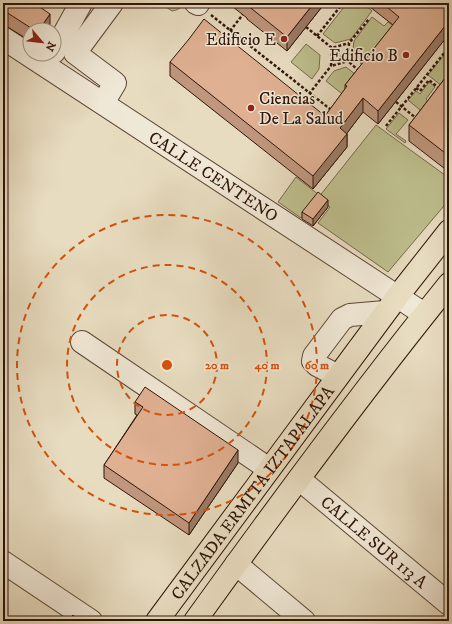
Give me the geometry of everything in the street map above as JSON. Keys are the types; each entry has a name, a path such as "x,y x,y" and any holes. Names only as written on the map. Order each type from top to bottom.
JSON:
{"main road":[{"name":"CALZADA ERMITA IZTAPALAPA","path":"157,621 391,304 449,232"},
{"name":"CALZADA ERMITA IZTAPALAPA","path":"195,621 299,479 424,314 449,284"},
{"path":"352,357 377,376"}],"street":[{"path":"62,38 82,3"},
{"path":"103,103 115,82 75,53 112,3"},
{"name":"CALLE CENTENO","path":"3,38 22,46"},
{"name":"CALLE CENTENO","path":"57,62 103,103 391,304 424,314"},
{"path":"338,376 317,365 313,361 314,356 342,319 350,315 391,304"},
{"path":"82,342 269,469"},
{"name":"CALLE SUR 113 A","path":"299,479 449,604"},
{"path":"3,562 91,621"},
{"path":"236,564 304,621"}],"path":[{"path":"317,36 343,3"},
{"path":"197,4 309,94 330,109"},
{"path":"230,31 247,9"},
{"path":"332,48 349,43 369,18"},
{"path":"306,27 363,74"},
{"path":"348,61 349,43"},
{"path":"386,126 449,47"},
{"path":"309,94 331,66 332,48"},
{"path":"331,66 348,61"},
{"path":"416,88 420,91 429,80 440,88 436,94"},
{"path":"396,102 420,122"}],"green space":[{"path":"165,3 183,3 179,9 172,11 166,7"},
{"path":"347,3 363,3 372,11 351,39 335,43 323,34"},
{"path":"372,17 384,26 388,22 394,26 364,66 360,63 362,61 359,61 352,56 354,41"},
{"path":"306,44 320,55 319,69 312,79 291,62"},
{"path":"449,49 449,82 442,86 428,75"},
{"path":"346,67 360,78 346,97 326,81 334,71"},
{"path":"429,82 435,87 426,99 432,105 425,114 408,100 416,91 420,94"},
{"path":"399,113 408,120 396,134 406,141 405,143 386,129"},
{"path":"376,125 449,178 449,200 388,272 318,223 330,207 318,198"},
{"path":"296,177 319,195 301,218 278,202"}],"building":[{"path":"3,3 34,3 50,14 44,22 22,22 3,10"},
{"path":"245,3 314,3 287,37"},
{"path":"382,3 449,3 449,21 378,111 363,98 340,128 347,134 313,176 170,62 204,19 325,116 347,86 345,85 399,17"},
{"path":"449,73 449,156 409,125"},
{"path":"318,192 328,200 313,219 302,212"},
{"path":"145,387 238,450 189,523 104,465 143,407 135,402"},
{"path":"73,615 79,621 68,621"}],"place":[{"name":"Edificio E","path":"284,39"},
{"name":"Edificio B","path":"406,55"},
{"name":"Ciencias De La Salud","path":"251,108"}]}
